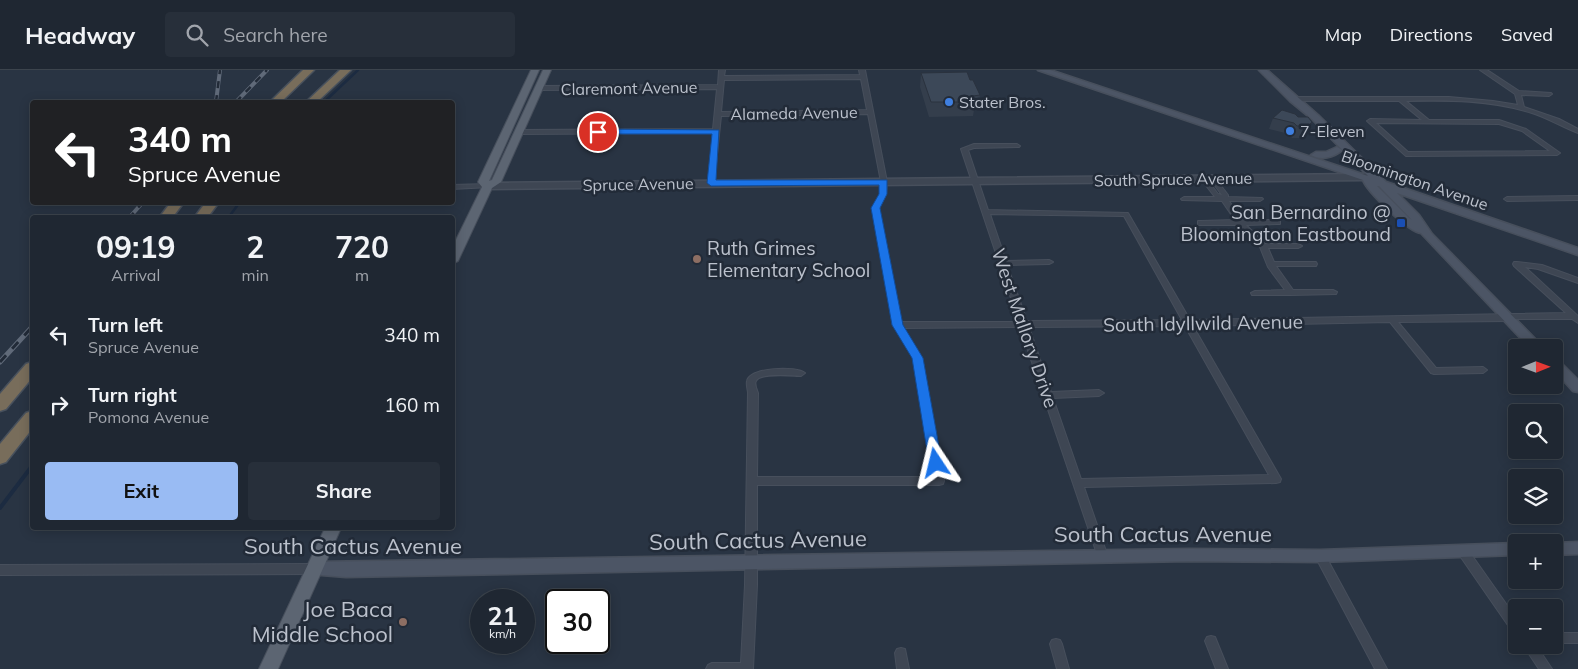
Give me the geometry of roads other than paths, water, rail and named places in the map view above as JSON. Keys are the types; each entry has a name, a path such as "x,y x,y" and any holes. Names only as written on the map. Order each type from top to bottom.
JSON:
{"highway":[{"path":"277,100 301,70"},
{"path":"277,100 309,70"},
{"path":"307,100 336,70"},
{"path":"313,100 346,70"},
{"path":"167,215 176,205"},
{"path":"202,215 211,205"},
{"path":"0,405 30,370"},
{"path":"0,456 30,419"}],"main road":[{"path":"488,186 483,182 535,70"},
{"path":"455,255 488,186 496,182 546,70"},
{"name":"Bloomington Avenue","path":"1042,70 1578,243"},
{"name":"Bloomington Avenue","path":"1062,70 1354,168"},
{"path":"1263,70 1293,100 1315,117 1405,220 1428,236"},
{"path":"1114,93 1154,104 1160,103"},
{"path":"1293,100 1304,116 1354,168 1368,176"},
{"path":"1316,155 1328,155 1337,150"},
{"name":"Bloomington Avenue","path":"1368,176 1383,185 1423,200 1578,252"},
{"path":"1383,185 1415,217 1428,236 1529,339"},
{"path":"1403,205 1409,200 1423,200"},
{"path":"1563,372 1578,388"},
{"path":"268,669 332,530"},
{"path":"1563,548 1578,548"},
{"name":"South Cactus Avenue","path":"315,569 355,570 1190,555 1320,556 1508,549"}],"street":[{"path":"711,183 722,70"},
{"path":"1483,70 1518,93 1549,94"},
{"name":"Claremont Avenue","path":"721,78 862,73"},
{"path":"752,481 939,480 918,358 897,325 876,208 883,194 884,182 862,73"},
{"name":"Claremont Avenue","path":"539,88 720,87"},
{"path":"1518,93 1521,107"},
{"path":"1293,100 1469,98 1521,107 1554,119 1578,131"},
{"path":"1400,99 1427,121 1499,122 1530,133 1557,153 1406,154 1370,121 1427,121"},
{"name":"Alameda Avenue","path":"718,114 870,112"},
{"name":"Alameda Avenue","path":"518,132 716,132"},
{"name":"West Mallory Drive","path":"1017,146 974,146 964,149 1079,483 1102,557"},
{"name":"South Spruce Avenue","path":"974,181 1368,176"},
{"path":"1204,179 1216,195 1224,199 1240,222 1263,246 1271,264 1291,293"},
{"path":"1213,179 1225,195 1224,199"},
{"name":"Spruce Avenue","path":"455,186 974,181"},
{"path":"1507,199 1578,198"},
{"path":"1184,199 1260,199"},
{"path":"986,212 1126,214 1276,479 1079,483"},
{"path":"1201,223 1278,222"},
{"path":"1263,246 1298,246"},
{"path":"1003,263 1049,262"},
{"path":"1271,264 1313,264"},
{"path":"1576,318 1517,264 1539,267 1578,281"},
{"path":"1255,293 1333,292"},
{"name":"South Idyllwild Avenue","path":"897,325 1188,323 1508,317 1576,318"},
{"path":"1392,320 1434,371 1483,370"},
{"path":"712,669 747,669 751,563 753,394 751,381 753,376 758,374 801,373"},
{"path":"1048,395 1099,393"},
{"path":"1462,550 1508,616"},
{"path":"1320,556 1381,669"},
{"name":"South Cactus Avenue","path":"0,570 315,569"},
{"path":"1563,638 1578,638"},
{"path":"1211,641 1222,669"},
{"path":"1056,644 1063,669"},
{"path":"901,653 903,669"},
{"path":"1535,654 1546,669"}],"waterway":[{"path":"326,100 358,70"},
{"path":"230,215 238,205"},
{"path":"0,508 30,469"}],"railway":[{"path":"216,100 220,70"},
{"path":"238,100 267,70"},
{"path":"132,215 140,205"},
{"path":"0,362 30,329"}],"place":[{"name":"Stater Bros.","path":"949,102"},
{"name":"7-Eleven","path":"1290,131"},
{"name":"San Bernardino @ Bloomington Eastbound","path":"1401,223"},
{"name":"Ruth Grimes Elementary School","path":"697,259"},
{"name":"Joe Baca Middle School","path":"403,622"}]}
